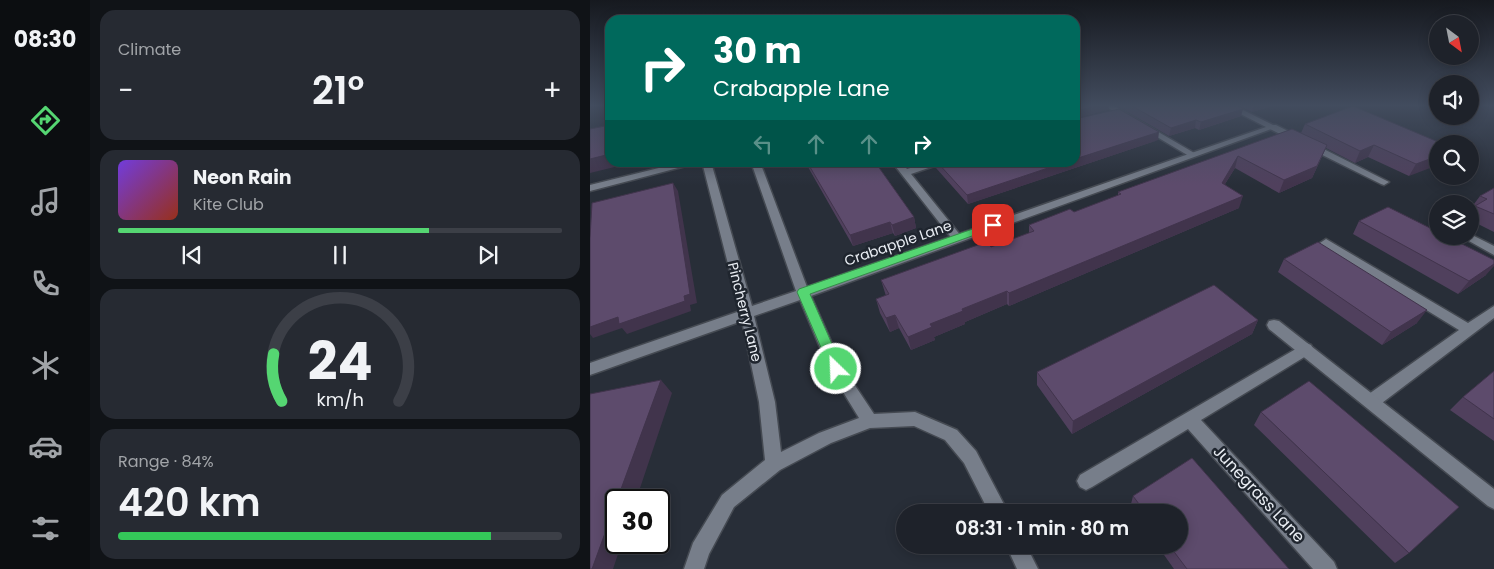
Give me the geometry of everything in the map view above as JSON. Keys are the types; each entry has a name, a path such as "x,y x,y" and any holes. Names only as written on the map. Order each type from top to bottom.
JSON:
{"street":[{"path":"1152,133 1192,154"},
{"name":"Crabapple Lane","path":"590,369 1254,133"},
{"path":"1286,133 1384,182"},
{"path":"590,188 676,167"},
{"name":"Pincherry Lane","path":"707,167 747,313 767,402 774,464"},
{"path":"757,167 803,292 836,369 870,420"},
{"path":"900,167 957,238"},
{"path":"904,173 925,167"},
{"path":"1326,243 1468,329"},
{"path":"1479,243 1494,251"},
{"path":"1372,401 1494,311"},
{"path":"1274,325 1372,401 1494,500"},
{"path":"1086,481 1306,349"},
{"path":"694,569 700,550 728,501 774,464 825,438 870,420 915,419 951,435 970,457 995,504"},
{"name":"Junegrass Lane","path":"1190,420 1327,569"},
{"path":"1020,554 1028,569"}],"building":[{"path":"590,133 605,133 605,155 590,159"},
{"path":"1080,133 1157,133 1080,157"},
{"path":"1282,133 1300,133 1327,145 1317,166 1284,180 1238,156 1222,183 1243,196 1009,293 1007,291 962,309 963,311 930,324 932,327 908,337 895,315 886,318 876,299 889,294 881,280 986,242 991,247 1034,231 1029,225 1070,209 1074,212 1121,194 1118,192"},
{"path":"1322,133 1416,133 1429,138 1429,159 1416,164 1374,145 1360,151"},
{"path":"810,167 879,167 914,217 892,225 890,222 850,235"},
{"path":"942,167 1051,167 967,195"},
{"path":"673,183 690,294 684,296 685,301 619,324 618,317 590,327 592,203"},
{"path":"1494,188 1494,214 1479,208 1479,204 1487,199 1480,196"},
{"path":"1388,207 1429,228 1429,245 1464,245 1494,260 1494,264 1469,281 1359,221"},
{"path":"1318,242 1427,310 1391,332 1284,259"},
{"path":"1214,285 1258,320 1073,421 1037,372"},
{"path":"1494,371 1494,419 1463,397"},
{"path":"661,380 621,489 605,489 605,533 592,569 590,569 590,394"},
{"path":"1309,381 1459,507 1409,553 1261,412"},
{"path":"1192,458 1289,569 1187,569 1176,554 1188,554 1188,504 1139,504 1133,496"}],"route":[{"path":"836,369 803,292 993,225"}]}
